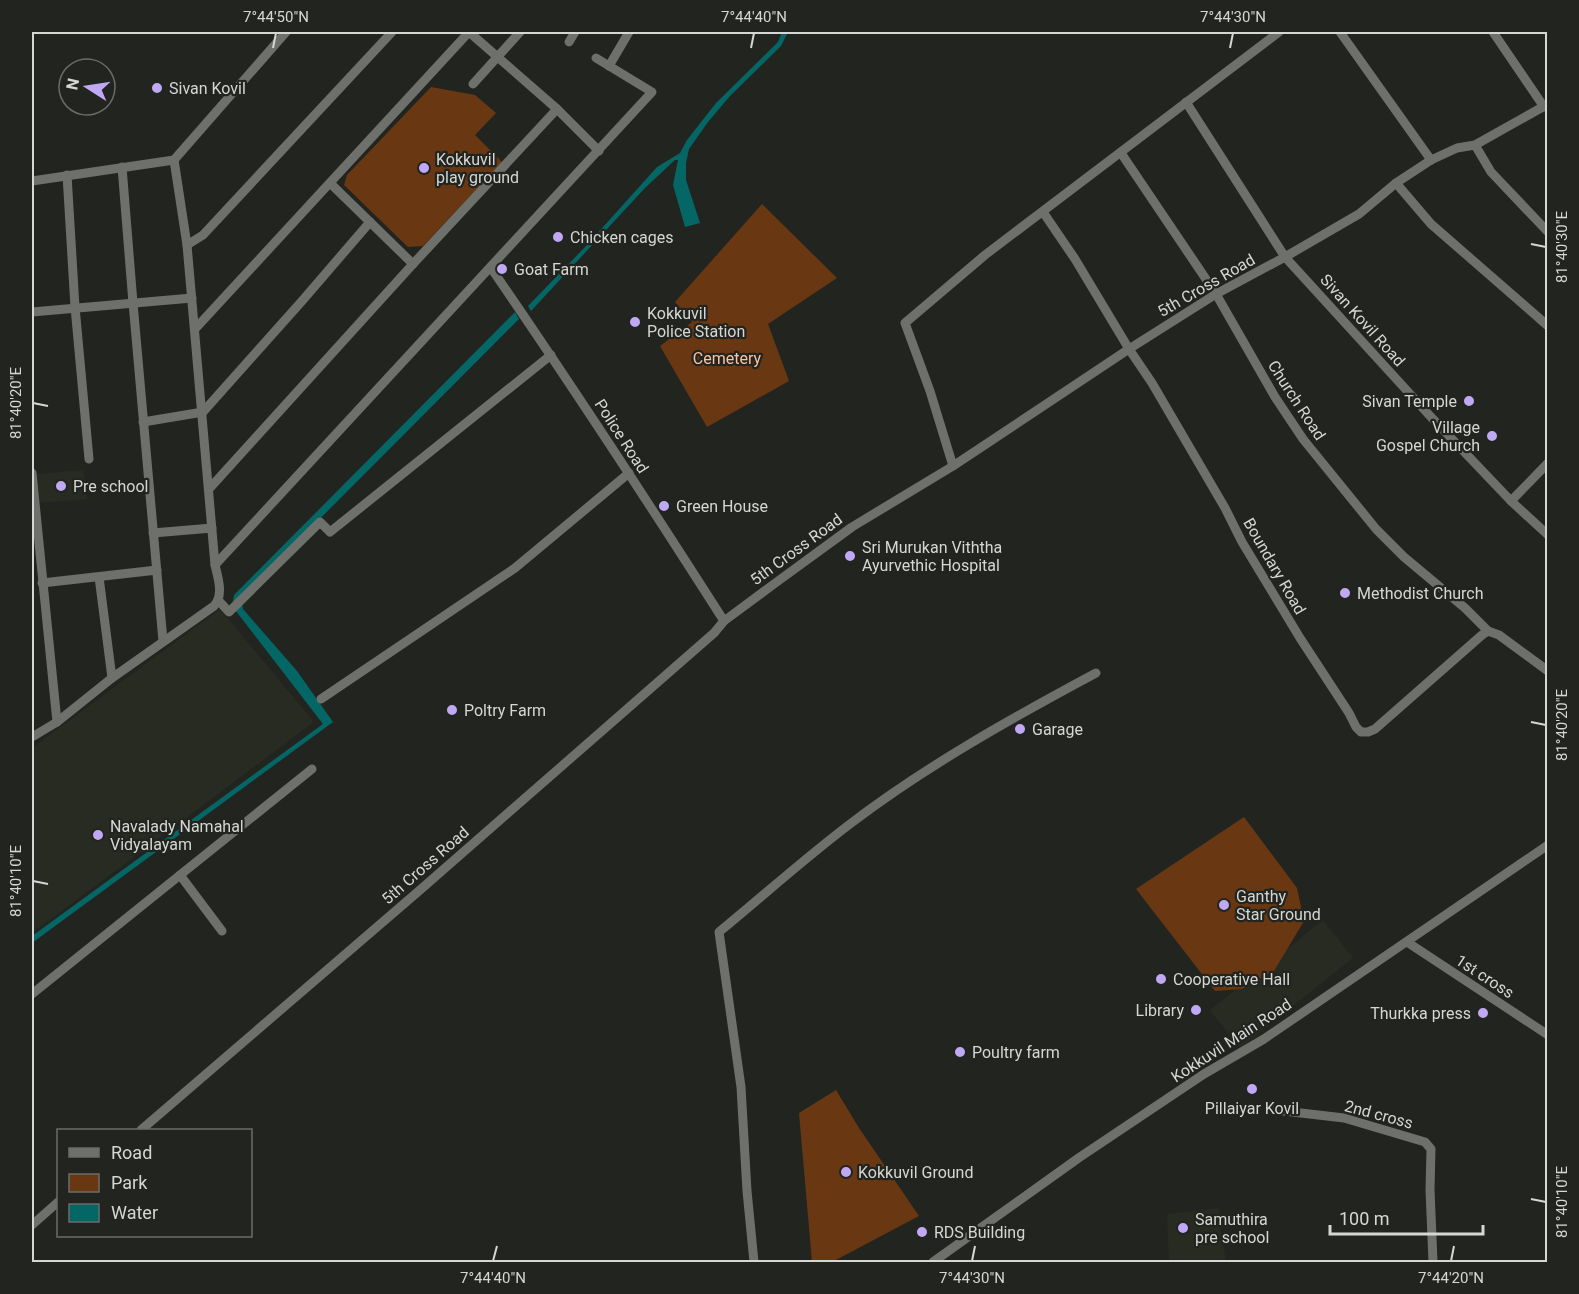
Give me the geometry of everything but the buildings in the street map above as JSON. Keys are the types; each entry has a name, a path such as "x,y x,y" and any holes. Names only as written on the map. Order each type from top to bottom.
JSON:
{"street":[{"path":"32,181 174,160 286,32"},
{"path":"187,245 203,235 392,32"},
{"path":"195,329 469,32 557,109 599,151"},
{"path":"472,84 520,32"},
{"path":"569,42 575,32"},
{"path":"609,66 629,32"},
{"path":"953,466 930,391 905,323 985,255 1280,32"},
{"path":"1341,32 1431,160"},
{"path":"1492,32 1546,106"},
{"path":"215,565 652,92 596,58"},
{"name":"Sivan Kovil Road","path":"1186,102 1285,257 1431,417 1511,501 1548,535"},
{"name":"5th Cross Road","path":"143,1129 714,633 724,621 852,527 953,466 1216,294 1359,214 1396,183 1431,160 1457,148 1475,145 1546,106"},
{"path":"209,489 557,109"},
{"path":"1475,145 1491,172 1548,232"},
{"name":"Church Road","path":"1121,153 1216,294 1275,397 1303,440 1376,530 1488,631"},
{"path":"32,737 57,722 112,678 219,601 187,245 174,160"},
{"path":"123,167 163,641"},
{"path":"67,175 75,308 89,459"},
{"path":"330,183 413,264"},
{"path":"1396,183 1431,224 1548,326"},
{"name":"Boundary Road","path":"1043,212 1152,383 1225,507 1242,542 1361,732 1375,729 1488,631"},
{"path":"143,422 203,412 370,222"},
{"name":"Police Road","path":"491,268 551,355 724,621"},
{"path":"32,312 192,298"},
{"path":"219,601 229,612 320,522 330,532 551,355"},
{"path":"1511,501 1548,463"},
{"path":"32,473 35,546 42,583 57,722"},
{"path":"321,699 514,568 628,474"},
{"path":"153,533 212,528"},
{"path":"42,583 157,570"},
{"path":"99,577 112,678"},
{"path":"1488,631 1498,635 1548,671"},
{"path":"754,1263 741,1087 719,932 850,824 904,786 1033,707 1096,674"},
{"path":"32,994 312,769"},
{"name":"Kokkuvil Main Road","path":"933,1263 1089,1151 1204,1074 1264,1039 1548,846"},
{"path":"180,875 222,931"},
{"name":"1st cross","path":"1407,942 1548,1035"},
{"name":"2nd cross","path":"1275,1110 1344,1118 1425,1142 1431,1149 1433,1263"},
{"path":"32,1225 57,1203"}],"shaded area":[{"name":"Pre school","path":"83,470 87,499 38,503 36,474"},
{"name":"Navalady Namahal Vidyalayam","path":"220,609 314,722 35,931 32,921 32,748"},
{"path":"1323,920 1353,958 1240,1048 1210,1010"},
{"path":"1219,1208 1226,1262 1169,1262 1167,1214"}],"green space":[{"name":"Kokkuvil play ground","path":"431,87 475,95 496,113 475,135 502,162 423,246 408,247 344,185 347,175"},
{"name":"Cemetery","path":"762,204 837,278 768,324 789,381 707,427 660,346 692,322 675,302"},
{"name":"Ganthy Star Ground","path":"1244,817 1297,888 1304,921 1274,971 1242,989 1215,991 1136,889"},
{"name":"Kokkuvil Ground","path":"836,1090 919,1216 832,1262 812,1262 799,1113"}],"water":[{"path":"782,32 788,32 781,46 730,96 689,149 686,180 700,223 685,227 673,185 678,160 675,160 645,188 531,311 528,306 657,167 680,153 687,140 716,103 778,42"},
{"path":"515,312 519,319 241,598 243,609 297,671 333,722 32,943 32,936 323,724 232,606 234,595"}],"place":[{"name":"Sivan Kovil","path":"157,88"},
{"name":"Kokkuvil play ground","path":"424,168"},
{"name":"Chicken cages","path":"558,237"},
{"name":"Goat Farm","path":"502,269"},
{"name":"Kokkuvil Police Station","path":"635,322"},
{"name":"Sivan Temple","path":"1469,401"},
{"name":"Village Gospel Church","path":"1492,436"},
{"name":"Pre school","path":"61,486"},
{"name":"Green House","path":"664,506"},
{"name":"Sri Murukan Viththa Ayurvethic Hospital","path":"850,556"},
{"name":"Methodist Church","path":"1345,593"},
{"name":"Poltry Farm","path":"452,710"},
{"name":"Garage","path":"1020,729"},
{"name":"Navalady Namahal Vidyalayam","path":"98,835"},
{"name":"Ganthy Star Ground","path":"1224,905"},
{"name":"Cooperative Hall","path":"1161,979"},
{"name":"Library","path":"1196,1010"},
{"name":"Thurkka press","path":"1483,1013"},
{"name":"Poultry farm","path":"960,1052"},
{"name":"Pillaiyar Kovil","path":"1252,1089"},
{"name":"Kokkuvil Ground","path":"846,1172"},
{"name":"Samuthira pre school","path":"1183,1228"},
{"name":"RDS Building","path":"922,1232"}]}
